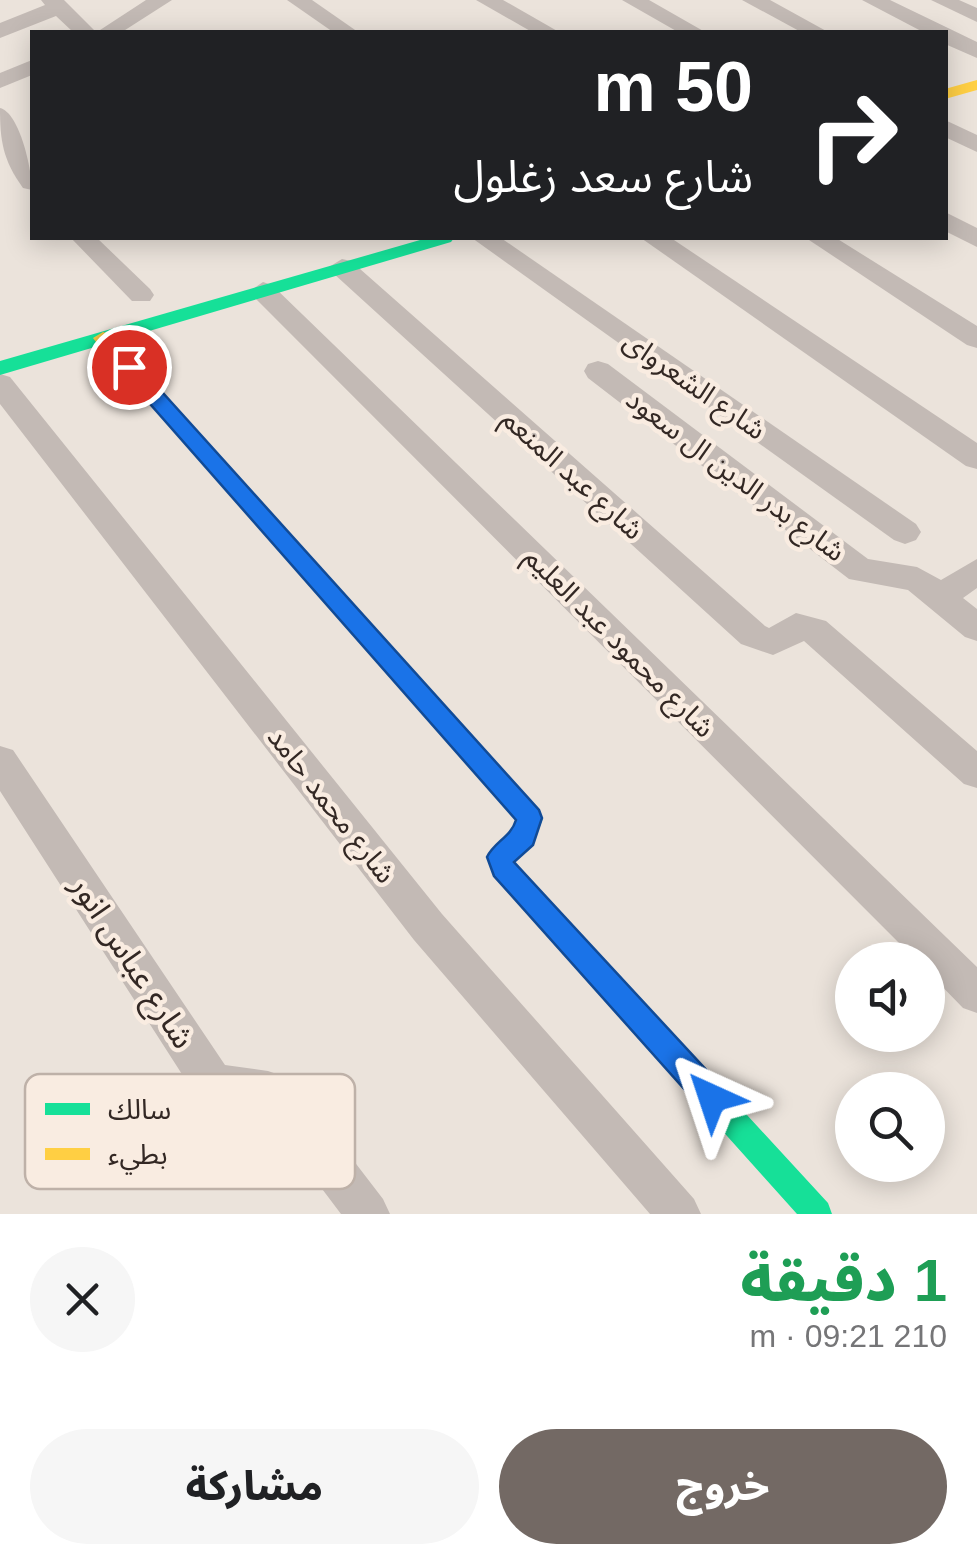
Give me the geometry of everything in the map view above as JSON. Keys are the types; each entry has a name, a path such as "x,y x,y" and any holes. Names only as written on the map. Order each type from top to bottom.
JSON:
{"street":[{"path":"298,0 344,30"},
{"path":"488,0 544,30"},
{"path":"633,0 681,30"},
{"path":"753,0 814,30"},
{"path":"873,0 934,30"},
{"path":"942,0 977,16"},
{"path":"111,30 155,2"},
{"path":"0,31 56,4 83,30"},
{"path":"948,37 977,51"},
{"path":"948,70 977,62"},
{"path":"0,82 30,68"},
{"path":"948,93 977,85"},
{"path":"0,115 18,164 30,181"},
{"path":"948,130 977,144"},
{"path":"948,222 977,239"},
{"path":"85,240 140,295"},
{"path":"0,368 438,240"},
{"name":"شارع الشعرواى","path":"487,240 905,532"},
{"path":"657,240 977,458"},
{"path":"822,240 977,339"},
{"name":"شارع عبد المنعم","path":"342,267 753,635 771,642 780,640 796,626 814,630 977,773"},
{"name":"شارع محمود عبد العليم","path":"263,291 977,994"},
{"path":"30,329 44,355"},
{"path":"103,338 530,818 524,837 500,857 503,868 817,1214"},
{"name":"شارع بدر الدين ال سعود","path":"598,371 860,570 909,575 977,628"},
{"name":"شارع محمد حامد","path":"0,384 428,927 679,1214"},
{"path":"940,598 977,571"},
{"name":"شارع عباس انور","path":"0,761 206,1074"},
{"name":"شارع عباس انور","path":"349,1189 368,1214"}],"traffic: fast":[{"path":"0,368 438,240"},
{"path":"491,774 530,818 524,837 500,857 503,868 817,1214"}],"traffic: slow":[{"path":"948,93 977,85"},
{"path":"103,338 491,774"}],"route":[{"path":"129,367 530,818 530,830 500,857 503,868 712,1098"}]}
